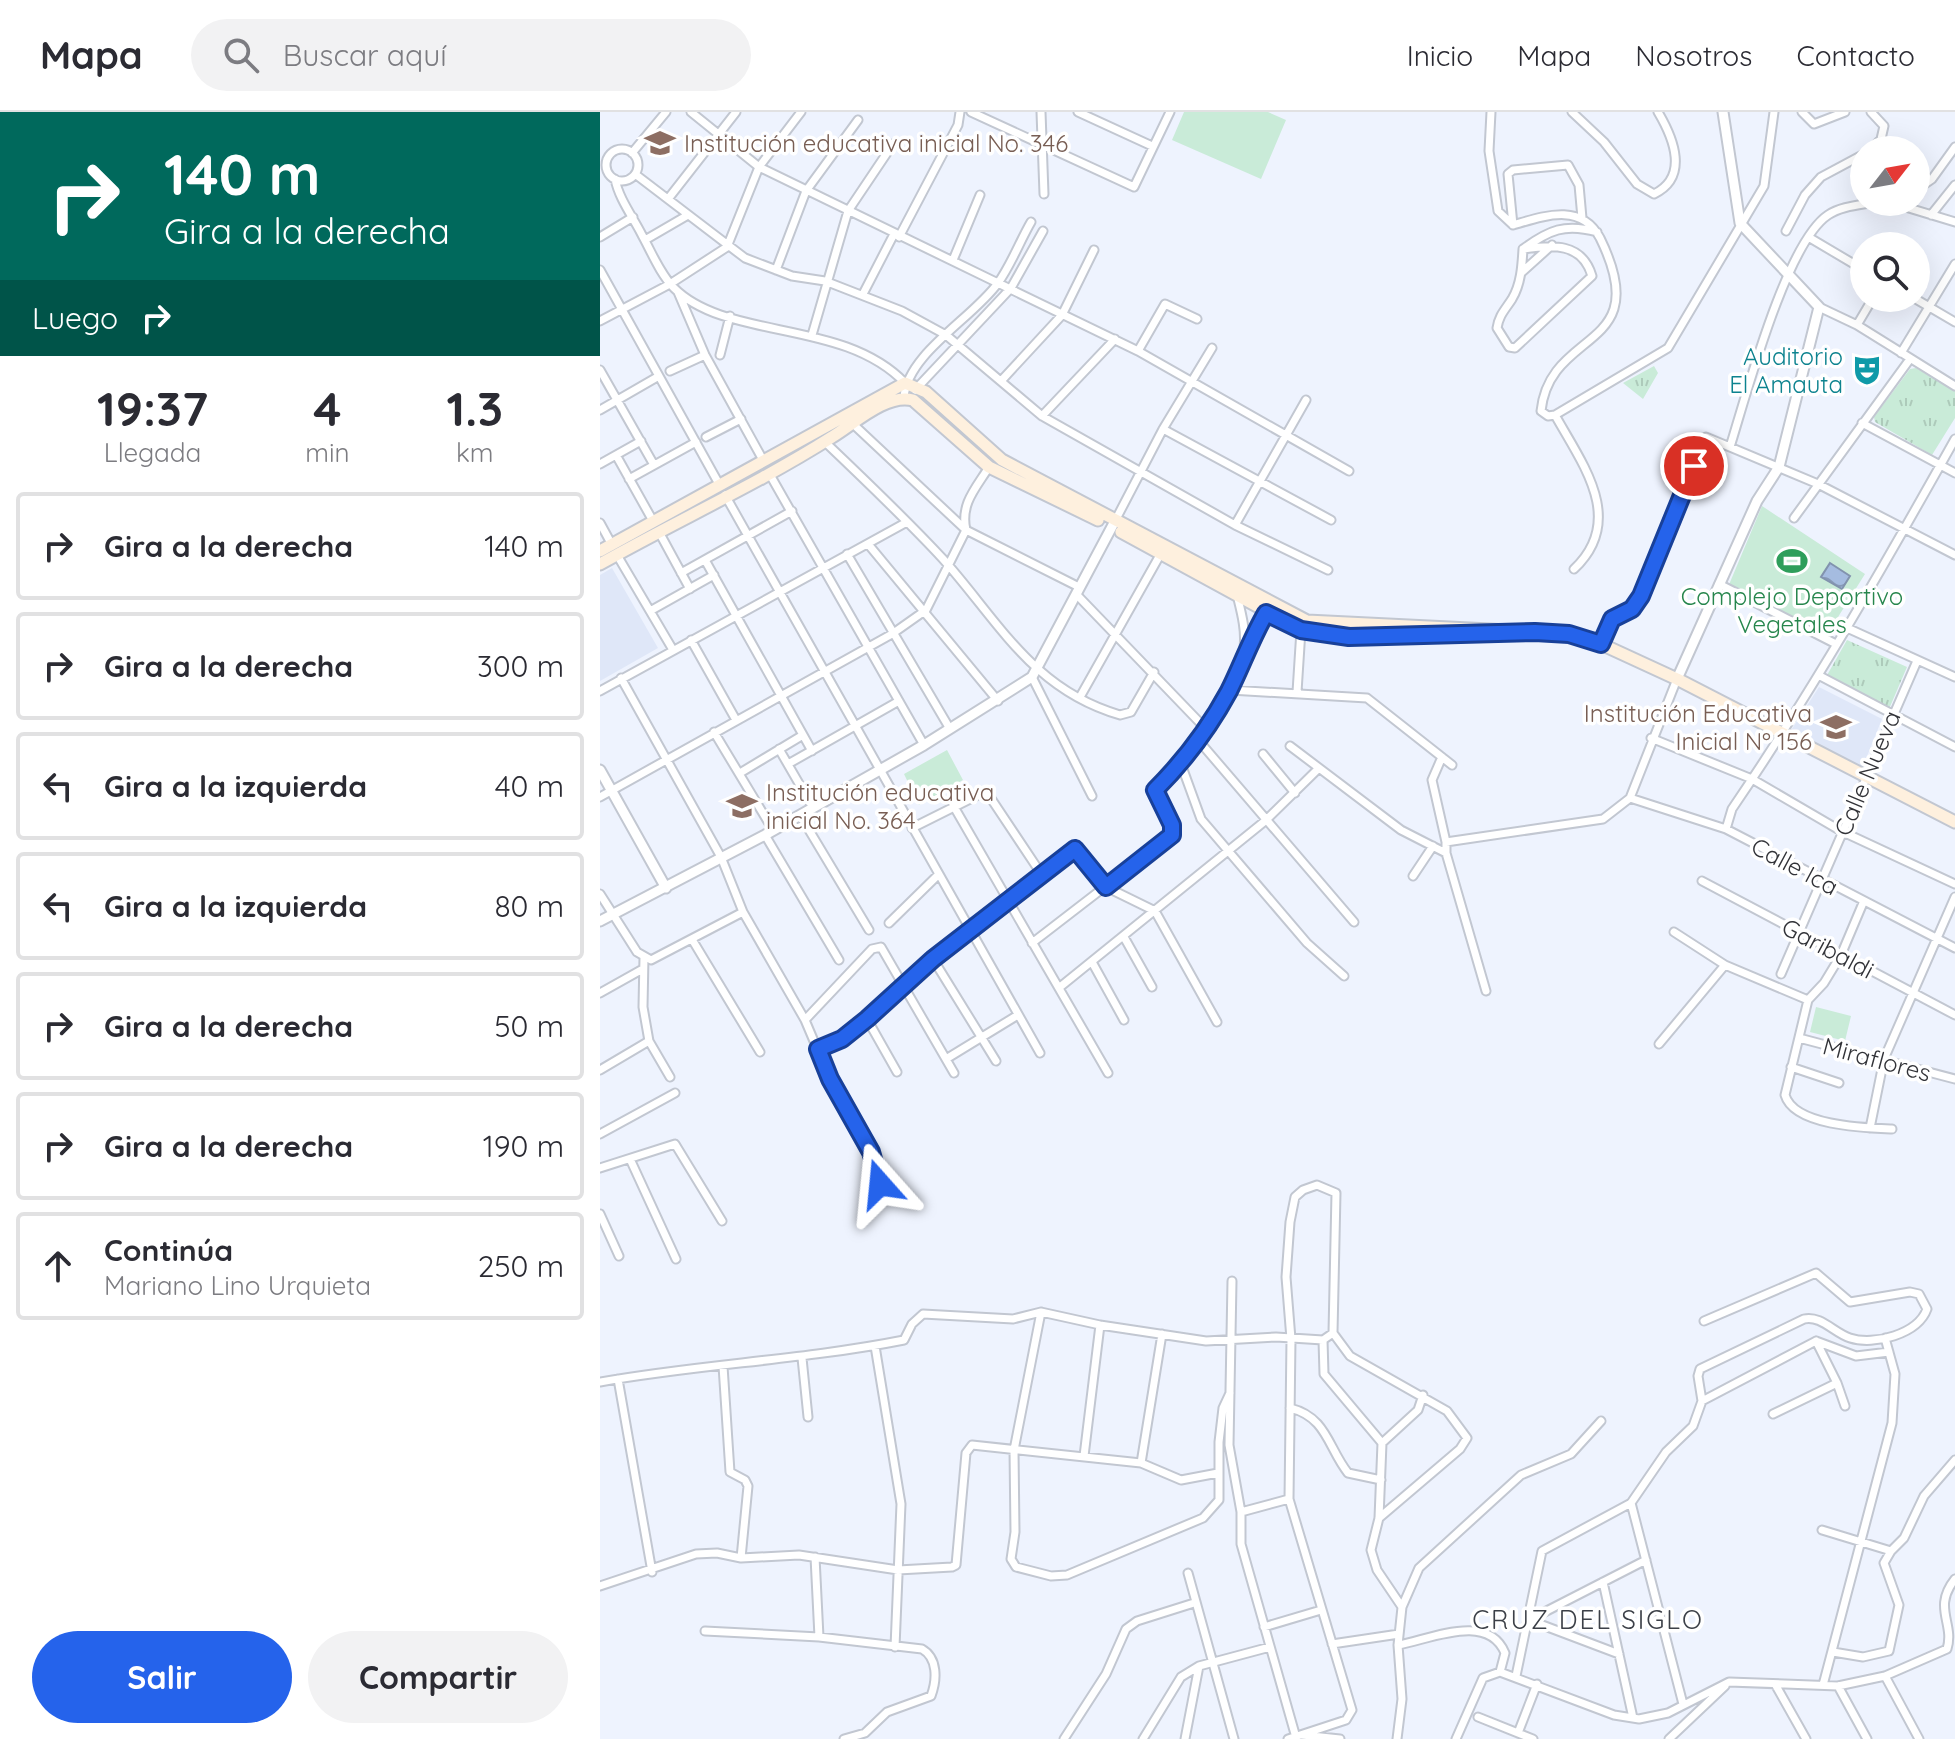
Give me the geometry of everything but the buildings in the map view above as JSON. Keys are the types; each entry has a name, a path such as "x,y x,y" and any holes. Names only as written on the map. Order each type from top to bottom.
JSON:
{"main road":[{"path":"656,527 719,484 911,385 1002,460 1114,524 1160,555 1301,630 1349,637 1535,632"},
{"path":"600,564 614,550 656,527 725,495 853,424 908,399 989,467 1114,524 1307,621 1569,634 1601,644 1677,679 1955,822"},
{"path":"600,551 614,550"}],"street":[{"path":"632,153 666,112"},
{"path":"691,112 759,167 1115,339 1195,381 1349,471"},
{"path":"668,199 736,112"},
{"path":"600,321 670,284 727,247 759,167 801,112"},
{"path":"863,294 958,125 960,112"},
{"path":"971,112 1041,147 1134,187 1170,112"},
{"path":"1041,112 1044,194"},
{"path":"1078,112 1152,146"},
{"path":"1094,119 1100,112"},
{"path":"1491,112 1493,194 1498,211 1513,225"},
{"path":"1572,112 1604,142 1637,184 1654,194 1669,184 1676,171 1676,156 1658,112"},
{"path":"1723,112 1740,223 1790,272 1819,307 1857,325 1955,386"},
{"path":"1513,225 1549,214 1569,213 1582,218 1597,232 1613,266 1617,304 1614,315 1577,350 1546,387 1541,411 1544,415 1555,415 1668,348 1764,186 1774,112"},
{"path":"1802,112 1814,124 1845,112"},
{"path":"1871,112 1884,126 1882,136"},
{"path":"776,270 806,191 858,120"},
{"path":"812,335 825,281 848,211 893,144"},
{"path":"1930,180 1955,147"},
{"path":"600,178 610,172 616,150 632,153 638,163 635,174 626,180 610,172"},
{"path":"600,154 645,240 670,284 678,292 730,316 812,335 870,355 911,385"},
{"path":"1786,231 1805,195 1821,177 1850,161"},
{"path":"1513,225 1508,174 1527,169 1568,165 1573,169 1579,185 1582,218"},
{"path":"635,174 727,247 776,270 825,281 863,294 946,335 1042,416 1235,525 1328,570"},
{"path":"1955,185 1931,215 1955,222"},
{"path":"953,260 980,195"},
{"path":"1730,447 1790,272 1828,215 1850,209"},
{"path":"645,240 688,215"},
{"path":"600,237 633,217"},
{"path":"908,399 911,385 946,335 998,283 1031,222"},
{"path":"1523,249 1555,228 1574,226 1597,232"},
{"path":"911,385 957,344 1011,288 1043,231"},
{"path":"1810,238 1850,262"},
{"path":"1554,244 1570,248 1589,266 1592,276 1515,348 1497,328 1521,273 1523,249 1554,244"},
{"path":"1521,273 1554,244"},
{"path":"1001,381 1062,315 1094,250"},
{"path":"1930,303 1955,264"},
{"path":"600,270 719,484"},
{"path":"678,292 705,355 763,460"},
{"path":"1138,351 1165,304 1197,319"},
{"path":"1446,842 1603,819 1630,798 1651,738 1719,584 1757,501 1779,467 1819,307"},
{"path":"1930,307 1955,322"},
{"path":"1857,325 1865,312"},
{"path":"1901,353 1925,312"},
{"path":"720,355 730,316"},
{"path":"1042,416 1115,339"},
{"path":"600,921 666,888 924,745 998,701 1034,674 1163,429 1195,381 1212,348"},
{"path":"670,371 705,355"},
{"path":"1794,518 1910,359"},
{"path":"600,370 654,465"},
{"path":"600,410 659,376"},
{"path":"1235,525 1306,400"},
{"path":"1555,415 1583,464 1600,514 1591,553 1574,569"},
{"path":"706,437 741,419"},
{"path":"1862,423 1955,473"},
{"path":"853,424 966,530 1078,591 1206,729"},
{"path":"1163,429 1331,520"},
{"path":"1601,644 1612,619 1632,609 1641,596 1706,437 1818,484 1955,555"},
{"path":"1726,829 1732,809 1780,732 1820,676 1845,627 1955,439"},
{"path":"600,464 641,441"},
{"path":"629,479 696,442"},
{"path":"825,442 949,567 1034,674 1092,796"},
{"path":"616,455 690,589"},
{"path":"600,797 892,634 926,610 966,530 963,516 965,504 989,467"},
{"path":"768,472 924,745"},
{"path":"725,495 1040,1053"},
{"path":"681,573 792,511"},
{"path":"600,691 907,522"},
{"path":"600,523 673,650"},
{"path":"868,544 926,610 998,701"},
{"path":"847,554 950,729"},
{"path":"1080,697 1160,555"},
{"path":"705,560 812,751"},
{"path":"650,611 714,575"},
{"path":"1719,584 1836,644"},
{"path":"1238,599 1244,619 1245,651"},
{"path":"1032,943 1172,835 1172,825 1155,790 1199,741 1230,690 1245,651 1266,613"},
{"path":"1845,627 1955,677"},
{"path":"1297,692 1301,630"},
{"path":"691,640 736,720"},
{"name":"Calle Nueva","path":"1781,974 1917,661"},
{"path":"1034,674 1116,714 1128,714 1154,672"},
{"path":"1820,676 1955,747"},
{"path":"621,678 721,857 743,912 805,1020 830,1079 871,1152 880,1184"},
{"path":"1230,690 1367,698 1452,765"},
{"path":"788,764 899,701"},
{"path":"714,732 740,773 839,960"},
{"path":"740,773 803,735"},
{"path":"1651,738 1752,779 1841,831 1955,884"},
{"path":"1199,741 1354,922"},
{"path":"1290,746 1401,830 1446,853"},
{"path":"779,749 812,806"},
{"path":"1263,754 1295,793"},
{"path":"1442,757 1432,780 1446,853 1486,991"},
{"path":"1181,764 1201,819 1307,943 1344,976"},
{"path":"1060,987 1265,821 1318,769"},
{"path":"600,770 666,888"},
{"path":"912,828 983,791 989,793 1042,875"},
{"name":"Calle Ica","path":"1630,798 1726,829 1863,903 1955,948"},
{"path":"953,805 1108,1073"},
{"path":"800,815 869,930"},
{"path":"1413,876 1433,846"},
{"path":"818,1049 842,1039 904,988 933,959 1009,904 1075,849 1106,887 1155,911 1217,1022"},
{"path":"889,923 938,875"},
{"name":"Garibaldi","path":"1702,881 1955,1015"},
{"path":"600,894 611,914 644,957 657,959 743,912"},
{"path":"1870,1128 1884,1059 1955,897"},
{"path":"1863,903 1841,955 1824,983 1808,1000 1785,1095 1789,1105 1824,1121 1892,1129"},
{"path":"1674,932 1725,965 1808,1000"},
{"path":"1124,937 1152,987"},
{"path":"693,941 760,1052"},
{"path":"805,1020 876,947 883,950 954,1073"},
{"path":"644,957 641,970 649,1041 670,1077"},
{"path":"933,959 996,1061"},
{"path":"1092,962 1124,1020"},
{"path":"1659,1044 1725,965"},
{"path":"600,993 641,970"},
{"path":"946,1059 1018,1015"},
{"path":"867,1019 897,1072"},
{"name":"Miraflores","path":"1799,1038 1955,1079"},
{"path":"600,1070 649,1041"},
{"path":"1791,1067 1839,1083"},
{"path":"600,1134 675,1093"},
{"path":"600,1168 670,1143 678,1146 722,1221"},
{"path":"630,1159 676,1259"},
{"path":"1292,1737 1351,1716 1289,1499 1291,1339 1286,1277 1290,1222 1295,1197 1317,1185 1336,1193 1333,1333 1350,1356 1447,1411 1464,1433 1465,1443 1379,1518"},
{"path":"600,1214 619,1256"},
{"path":"1516,1676 1542,1551 1631,1503 1666,1452 1693,1426 1702,1401 1700,1369 1804,1319 1814,1319 1855,1339 1885,1338 1907,1331 1925,1317 1927,1309 1919,1294 1903,1292 1850,1302 1816,1273 1704,1321"},
{"path":"1232,1281 1229,1445 1241,1512 1241,1544 1292,1737"},
{"path":"1041,1312 1014,1450 1015,1532 1011,1559 1016,1567 1051,1576 1067,1575 1203,1518 1219,1500 1223,1408 1230,1393"},
{"path":"600,1382 675,1369 802,1358 904,1340 912,1324 923,1314 972,1314 1013,1319 1041,1312 1100,1325 1230,1342 1323,1340 1333,1333"},
{"path":"1084,1456 1100,1325"},
{"path":"1141,1463 1162,1334"},
{"path":"1823,1685 1862,1540 1896,1395 1895,1374 1885,1338"},
{"path":"1323,1340 1324,1374 1382,1443 1379,1518 1372,1542 1373,1561 1402,1607"},
{"path":"1702,1401 1816,1341 1856,1356 1889,1352"},
{"path":"1816,1341 1845,1406"},
{"path":"875,1346 901,1504 895,1647"},
{"path":"802,1358 808,1417"},
{"path":"723,1366 730,1472 745,1480 748,1486 741,1558"},
{"path":"618,1379 652,1572"},
{"path":"1773,1414 1837,1383"},
{"path":"1382,1443 1418,1410 1423,1395"},
{"path":"1290,1408 1306,1413 1331,1438 1348,1473 1359,1478 1381,1480"},
{"path":"1397,1739 1402,1699 1398,1645 1402,1607 1419,1568 1521,1475 1579,1447 1601,1421"},
{"path":"600,1586 652,1572 696,1554 717,1553 741,1558 775,1555 815,1557 898,1570 956,1565 968,1447 1141,1463 1181,1480 1218,1473"},
{"path":"1833,1652 1863,1657 1889,1651 1899,1605 1884,1563 1904,1538 1924,1496 1934,1488 1945,1467 1955,1460"},
{"path":"1241,1512 1289,1499"},
{"path":"1631,1503 1683,1704"},
{"path":"1822,1530 1891,1551"},
{"path":"815,1557 819,1637"},
{"path":"1529,1620 1646,1560"},
{"path":"1188,1573 1234,1739"},
{"path":"1456,1739 1483,1678 1500,1672 1614,1715 1633,1718 1668,1713 1729,1682 1838,1686 1885,1676 1947,1649 1950,1638 1943,1607 1955,1579"},
{"path":"1603,1582 1633,1718"},
{"path":"1064,1739 1106,1674 1126,1629 1137,1621 1194,1603"},
{"path":"1264,1627 1321,1610"},
{"path":"1529,1620 1619,1654"},
{"path":"705,1631 819,1637 922,1649 931,1655 933,1692 926,1700 887,1712 865,1733 844,1739"},
{"path":"1398,1645 1466,1631 1484,1631 1495,1635 1505,1653 1500,1672"},
{"path":"1332,1644 1399,1634"},
{"path":"1143,1739 1181,1677 1199,1666 1270,1647"},
{"path":"1185,1739 1199,1666"},
{"path":"1885,1676 1919,1739"},
{"path":"1669,1739 1682,1730 1729,1682"},
{"path":"1518,1733 1537,1684"},
{"path":"1775,1684 1806,1739"},
{"path":"1838,1686 1867,1739"},
{"path":"1478,1717 1533,1739"},
{"path":"1682,1730 1685,1739"},
{"path":"1292,1737 1340,1739"}],"shaded area":[{"path":"612,568 658,648 600,681 600,575"},
{"name":"Institución Educativa Inicial Nº 156","path":"1819,687 1882,719 1861,771 1788,735"}],"green space":[{"path":"1184,112 1268,112 1286,120 1261,179 1172,140"},
{"path":"1654,366 1658,373 1643,399 1623,383"},
{"path":"1916,368 1955,391 1955,418 1932,455 1875,422 1874,417 1910,369"},
{"name":"Complejo Deportivo Vegetales","path":"1762,506 1865,574 1828,633 1823,635 1728,587"},
{"path":"1847,640 1907,667 1889,709 1826,677"},
{"path":"947,750 963,780 919,805 904,774"},
{"path":"1816,1007 1851,1016 1845,1041 1810,1032"}],"water":[{"path":"1830,563 1850,576 1842,589 1821,577"}],"place":[{"name":"Institución educativa inicial No. 346","path":"660,143"},
{"name":"Auditorio El Amauta","path":"1867,370"},
{"name":"Complejo Deportivo Vegetales","path":"1792,561"},
{"name":"Institución Educativa Inicial Nº 156","path":"1836,727"},
{"name":"Institución educativa inicial No. 364","path":"742,806"}],"district":[{"name":"CRUZ DEL SIGLO","path":"1588,1619"}],"route":[{"path":"880,1184 878,1168 871,1152 830,1079 818,1049 842,1039 904,988 933,959 1009,904 1075,849 1106,887 1172,835 1174,830 1155,790 1199,741 1230,690 1245,651 1266,613 1301,630 1349,637 1535,632 1569,634 1601,644 1612,619 1632,609 1641,596 1664,546 1694,466"}]}
